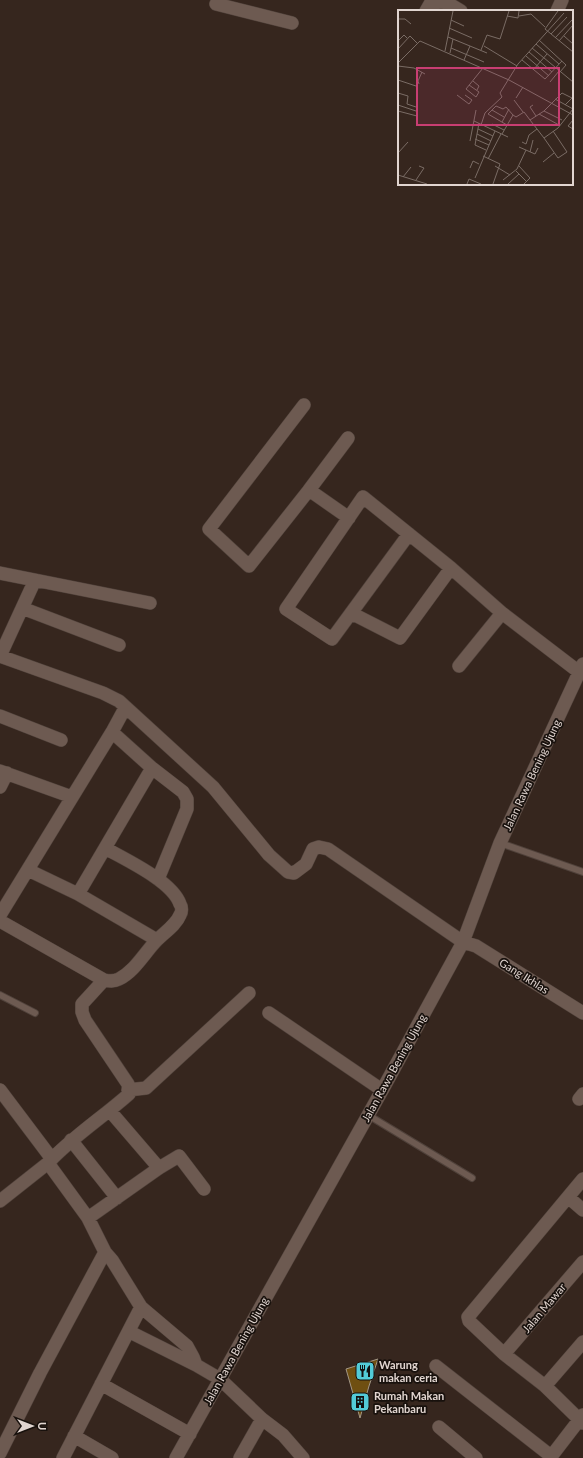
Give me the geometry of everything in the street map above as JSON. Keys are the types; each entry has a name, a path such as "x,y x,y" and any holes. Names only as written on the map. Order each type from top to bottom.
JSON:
{"street":[{"path":"557,10 562,0"},
{"path":"427,10 430,4 447,2 459,10"},
{"path":"216,4 236,4 292,23"},
{"path":"304,405 209,529 249,566 348,438"},
{"path":"309,490 349,518"},
{"path":"409,534 332,639 286,609 364,497 451,568 502,613 581,668"},
{"path":"351,613 400,638 451,568"},
{"path":"0,573 150,604"},
{"path":"0,915 112,732 125,708 119,701 104,694 0,656 6,630 22,608 35,580"},
{"path":"22,608 119,645"},
{"path":"459,666 502,613"},
{"name":"Jalan Rawa Bening Ujung","path":"176,1458 463,942 500,843 581,668"},
{"name":"Gang Ikhlas","path":"125,708 213,787 268,855 288,872 294,873 306,864 313,849 320,847 328,849 463,942 476,946 583,1013"},
{"path":"0,716 61,740"},
{"path":"112,732 152,768 183,792 187,800 187,809 158,879"},
{"path":"78,894 152,768"},
{"path":"0,787 3,772 72,797"},
{"path":"0,921 104,980 113,981 128,973 157,940 175,923 182,912 181,905 172,889 158,879 105,848"},
{"path":"28,870 78,894 157,940"},
{"path":"0,1201 50,1161 71,1140 110,1111 129,1094 128,1084 85,1020 82,1012 82,1004 104,980"},
{"path":"128,1090 146,1088 249,993"},
{"path":"268,1013 382,1090"},
{"path":"0,1090 88,1218 105,1252 112,1260 141,1307 187,1346 194,1357 196,1365"},
{"path":"110,1111 159,1168"},
{"path":"71,1140 117,1198"},
{"path":"88,1218 159,1168 179,1156 204,1189"},
{"path":"436,1366 551,1457 582,1419 545,1386 504,1354 469,1321 468,1316 583,1179"},
{"path":"568,1197 583,1210"},
{"path":"0,1453 105,1252"},
{"name":"Jalan Mawar","path":"504,1354 583,1262"},
{"path":"63,1458 130,1332 141,1307"},
{"path":"130,1332 196,1365 220,1379 262,1419 283,1435 303,1458"},
{"path":"545,1386 583,1342"},
{"path":"101,1384 190,1434"},
{"path":"240,1458 262,1419"},
{"path":"439,1427 476,1458"},
{"path":"74,1436 112,1458"}],"lane":[{"path":"500,843 583,872"},
{"path":"0,995 35,1013"},
{"path":"368,1115 472,1178"}],"building":[{"name":"Rumah Makan Pekanbaru","path":"378,1359 369,1386 360,1418 346,1369"}],"place":[{"name":"Warung makan ceria","path":"365,1371"},
{"name":"Rumah Makan Pekanbaru","path":"360,1402"}]}
